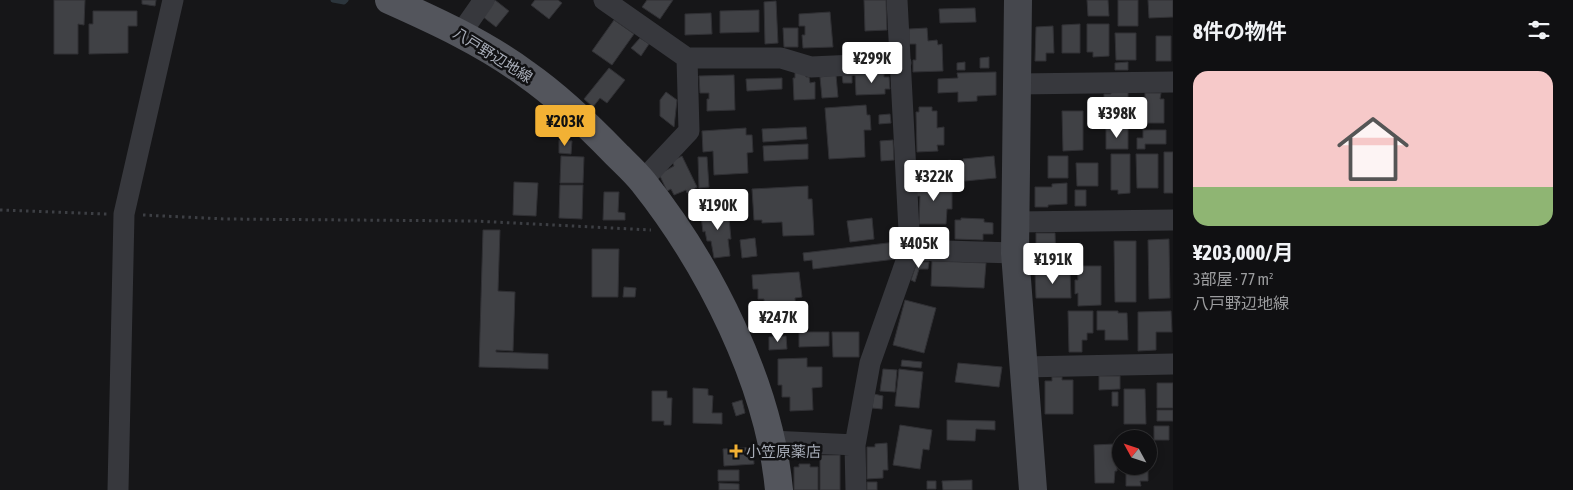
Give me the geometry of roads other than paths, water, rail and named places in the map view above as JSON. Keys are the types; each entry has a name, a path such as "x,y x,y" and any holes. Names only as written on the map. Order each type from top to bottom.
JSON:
{"main road":[{"name":"八戸野辺地線","path":"389,0 461,33 525,73 562,102 642,180 680,232 723,309 755,383 771,441 779,490"}],"street":[{"path":"118,490 124,214 173,0"},
{"path":"461,33 484,0"},
{"path":"604,0 687,58 781,58 811,67 901,63"},
{"path":"856,490 854,446 870,362 910,250 897,0"},
{"path":"1018,0 1015,253 1033,490"},
{"path":"642,180 688,131 687,58"},
{"path":"1017,84 1173,82"},
{"path":"1016,222 1173,220"},
{"path":"910,250 1015,253"},
{"path":"1023,366 1173,364"},
{"path":"771,441 854,446"}],"waterway":[{"path":"333,0 344,2 346,0"}],"place":[{"name":"小笠原薬店","path":"736,451"}]}
